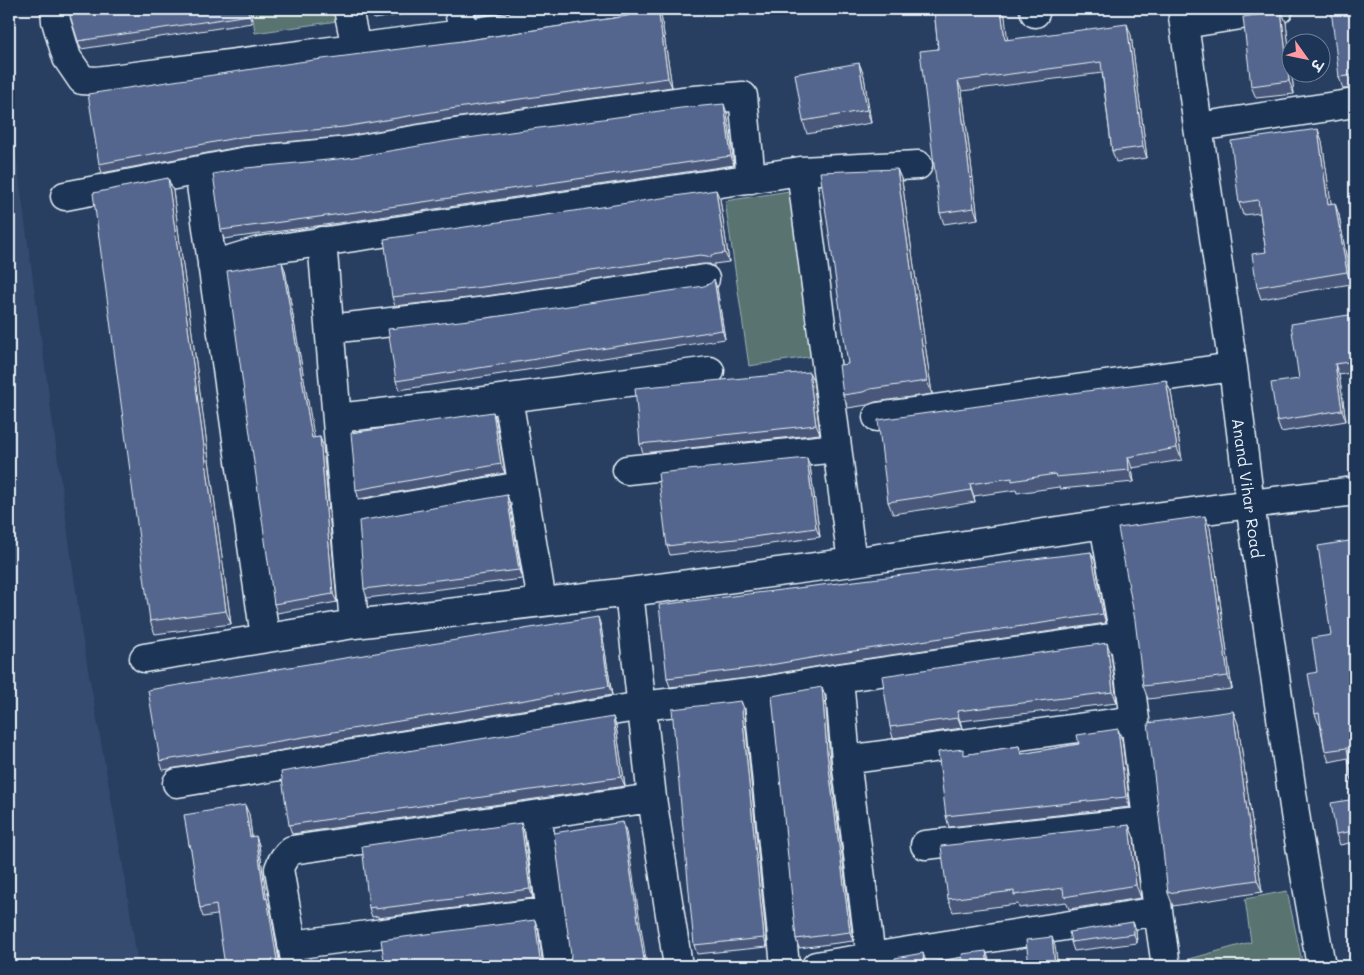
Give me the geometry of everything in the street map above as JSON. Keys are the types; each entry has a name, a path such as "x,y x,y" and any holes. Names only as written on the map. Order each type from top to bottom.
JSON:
{"street":[{"path":"55,9 56,21 67,58 82,80 96,82 356,48 461,21 628,9"},
{"path":"348,9 356,48"},
{"path":"1183,16 1278,9"},
{"name":"Anand Vihar Road","path":"1183,16 1233,367 1250,504 1298,834 1321,966"},
{"path":"65,196 199,172 247,161 349,151 455,133 583,115 743,96 751,179"},
{"path":"1198,127 1355,103"},
{"path":"212,265 259,251 801,171 918,165"},
{"path":"801,171 852,562"},
{"path":"199,172 265,637"},
{"path":"322,241 354,624"},
{"path":"330,329 488,311 705,280"},
{"path":"877,417 1233,367"},
{"path":"337,418 508,398 710,371"},
{"path":"508,398 542,602"},
{"path":"627,470 837,448"},
{"path":"345,517 522,486"},
{"path":"144,658 354,624 628,592 852,562 1104,524 1355,491"},
{"path":"1104,524 1124,636 1166,966"},
{"path":"628,592 652,798 678,966"},
{"path":"177,783 642,706 758,692 839,678 1124,636"},
{"path":"839,678 846,760 871,958"},
{"path":"758,692 785,966"},
{"path":"846,760 1135,720"},
{"path":"552,911 294,956 279,868 285,855 292,850 652,798"},
{"path":"537,815 559,966"},
{"path":"925,845 1148,821"},
{"path":"816,966 1158,911"}],"shaded area":[{"path":"9,105 82,635 125,877 138,966 9,966"}],"green space":[{"path":"252,9 336,9 337,21 255,33"},
{"path":"796,190 821,355 749,366 725,201"},
{"path":"1287,891 1303,966 1168,966 1251,942 1245,899"}],"building":[{"path":"68,9 248,9 249,15 78,41"},
{"path":"637,9 658,9 668,78 450,109 344,127 241,137 99,164 88,94 627,16 634,13"},
{"path":"934,9 1001,9 1005,40 1127,24 1143,147 1112,151 1101,62 958,81 974,208 940,213 920,51 938,49"},
{"path":"1331,9 1355,9 1355,75 1339,77"},
{"path":"1281,10 1283,32 1282,82 1251,86 1243,17"},
{"path":"859,63 867,110 803,121 795,74"},
{"path":"724,104 731,156 356,212 221,230 213,174 246,168 348,158 454,140 681,108"},
{"path":"1318,129 1328,204 1335,203 1347,272 1257,287 1252,254 1266,252 1258,200 1239,203 1231,141"},
{"path":"897,169 927,381 843,395 839,365 848,364 820,172"},
{"path":"168,178 226,611 150,621 93,193"},
{"path":"716,190 725,253 711,255 711,258 700,255 483,287 392,297 384,239"},
{"path":"282,262 312,438 320,437 333,594 274,604 227,271"},
{"path":"714,279 722,330 396,381 388,329 487,318 704,286 711,283"},
{"path":"1355,314 1355,361 1335,364 1342,410 1277,421 1271,383 1299,379 1291,324"},
{"path":"809,372 816,425 640,444 635,388"},
{"path":"1166,380 1177,448 1128,457 1129,470 1056,477 1055,474 1012,481 1012,478 970,484 971,490 888,502 878,420"},
{"path":"493,412 501,464 356,490 351,433"},
{"path":"807,458 816,528 746,538 667,546 658,473"},
{"path":"507,495 519,570 364,589 359,521"},
{"path":"1205,516 1228,676 1143,686 1135,620 1118,528"},
{"path":"1355,540 1355,799 1347,748 1325,751 1319,713 1315,714 1308,674 1317,672 1312,638 1331,635 1318,546"},
{"path":"1091,552 1103,614 753,668 667,678 659,605"},
{"path":"598,617 609,686 160,761 148,690"},
{"path":"1107,643 1113,692 957,711 958,718 890,727 882,676"},
{"path":"822,687 827,753 850,932 796,939 772,696"},
{"path":"741,701 764,938 694,945 672,709"},
{"path":"1233,711 1257,880 1168,893 1148,723"},
{"path":"613,717 621,777 289,825 281,772"},
{"path":"1118,729 1126,797 946,816 938,752 963,749 963,755 1019,746 1021,754 1079,744 1077,735"},
{"path":"1355,799 1355,838 1354,831 1336,834 1331,803"},
{"path":"245,805 250,837 256,836 265,899 267,898 277,960 281,966 225,966 216,905 200,908 184,815"},
{"path":"623,822 645,966 569,966 571,955 554,833"},
{"path":"521,823 530,889 375,909 375,907 369,908 362,846"},
{"path":"1129,825 1136,885 1064,897 1063,888 1014,895 1014,891 948,899 941,846"},
{"path":"535,920 540,959 543,966 385,966 381,940"},
{"path":"1133,922 1134,934 1071,942 1069,932"},
{"path":"1052,937 1055,966 1029,966 1026,940"},
{"path":"986,951 988,966 870,966 895,963 895,958 923,953 924,964 963,960 962,954"}]}
